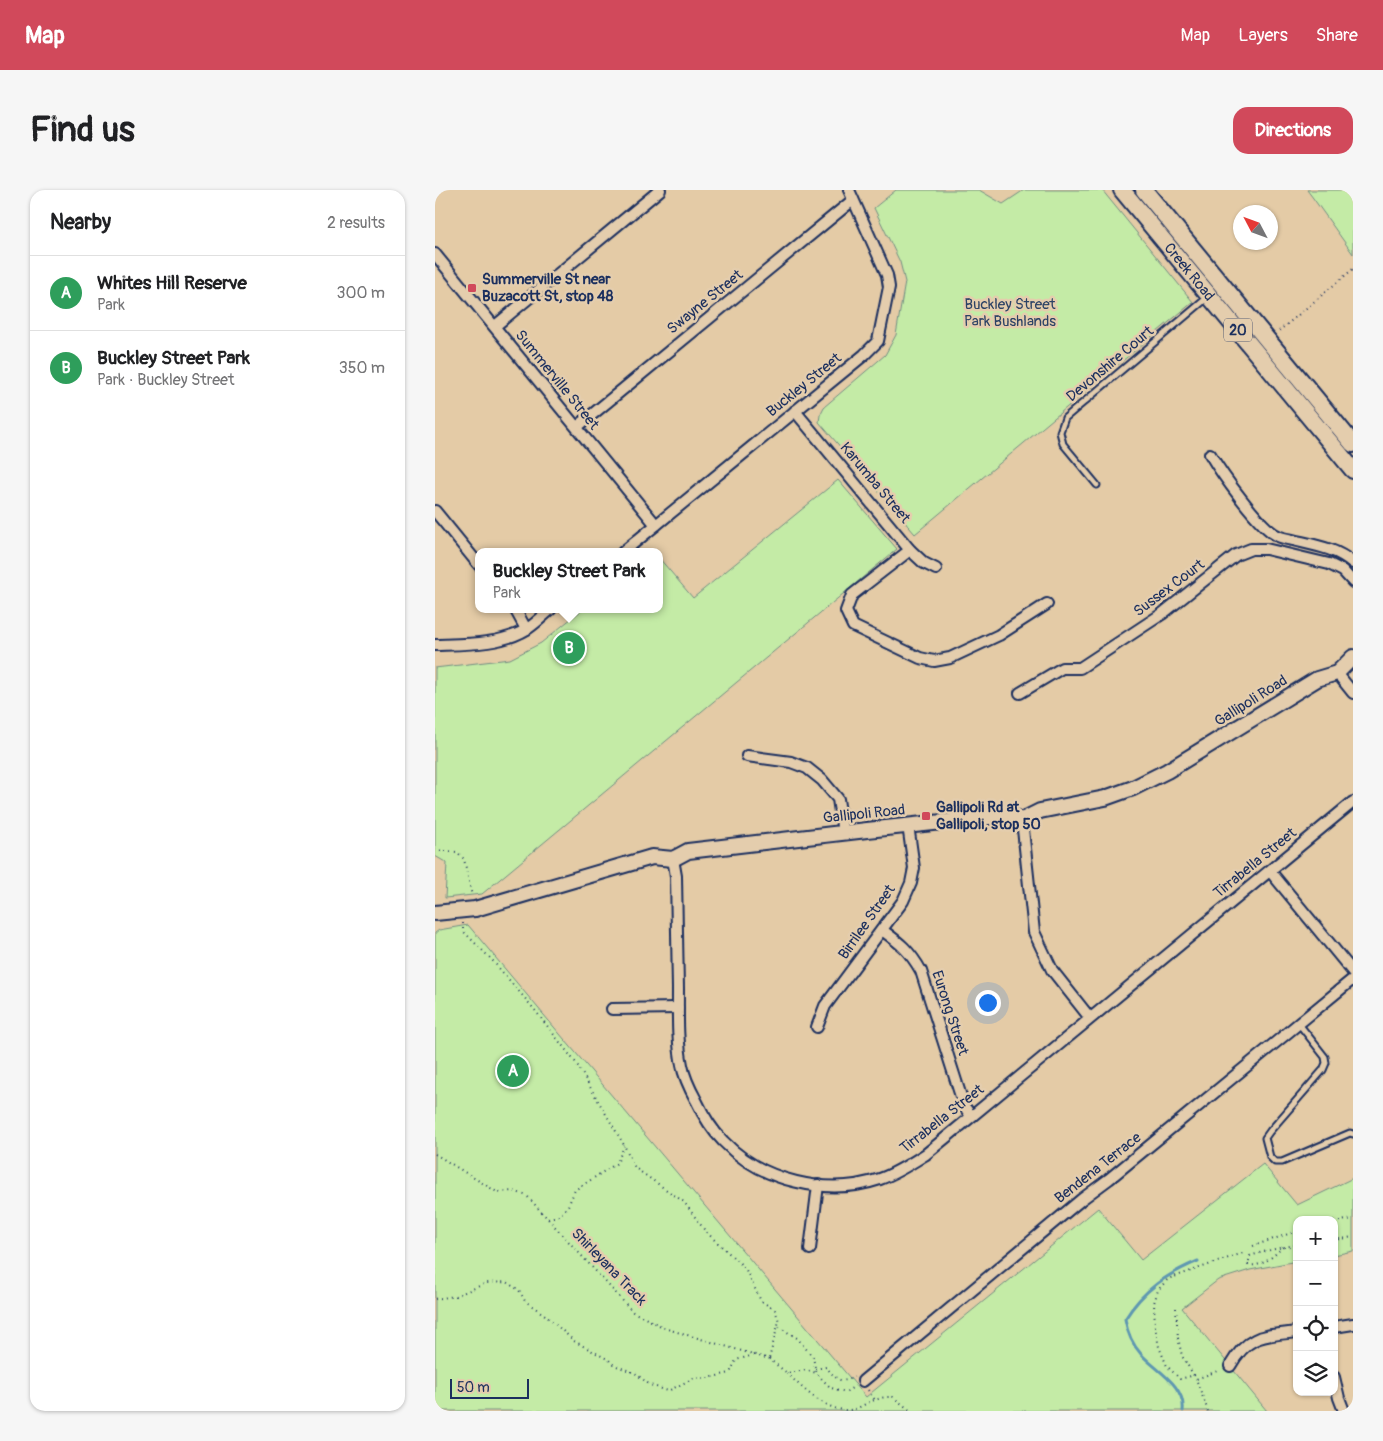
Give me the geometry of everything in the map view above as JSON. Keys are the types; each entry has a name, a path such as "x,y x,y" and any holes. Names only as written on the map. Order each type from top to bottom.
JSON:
{"main road":[{"name":"Creek Road","path":"1122,190 1353,470"},
{"name":"Creek Road","path":"1144,190 1353,444"}],"street":[{"path":"495,326 660,190"},
{"name":"Buckley Street","path":"628,548 864,355 878,341 889,287 887,275 851,195"},
{"name":"Swayne Street","path":"577,427 851,195"},
{"name":"Summerville Street","path":"435,254 656,525"},
{"name":"Karumba Street","path":"795,411 910,550 924,563 936,569"},
{"path":"1210,454 1221,473 1265,527 1278,536 1331,549 1341,554 1353,562 1343,571"},
{"path":"435,511 475,560"},
{"name":"Sussex Court","path":"1020,692 1062,668 1080,668 1162,614 1236,555 1251,549 1266,548 1329,564 1343,571 1353,582"},
{"path":"910,550 852,595 846,611 853,626 920,658 934,661 950,658 999,634 1047,604"},
{"path":"517,613 526,629"},
{"path":"435,645 499,640 526,629 546,613"},
{"name":"Gallipoli Road","path":"435,913 469,910 652,857 673,859 688,851 908,825 1009,816 1022,820 1039,811 1105,798 1133,788 1167,771 1317,679 1337,673 1353,657"},
{"path":"1337,673 1353,693"},
{"path":"747,756 791,762 807,768 823,780 838,799 843,833"},
{"name":"Tirrabella Street","path":"673,859 676,876 678,1008 682,1065 706,1120 723,1141 745,1160 771,1174 794,1182 818,1186 849,1186 880,1179 907,1167 927,1154 1089,1018 1353,802"},
{"path":"1022,820 1034,932 1052,970 1089,1018"},
{"name":"Birrilee Street","path":"817,1028 825,1006 903,901 911,883 914,868 908,825"},
{"path":"1270,871 1353,972"},
{"name":"Eurong Street","path":"882,930 906,948 915,959 921,971 964,1106 971,1116"},
{"name":"Bendena Terrace","path":"861,1378 1082,1199 1109,1180 1353,980"},
{"path":"612,1009 678,1008"},
{"path":"811,1249 818,1186"},
{"path":"1338,1326 1353,1324"},
{"path":"1230,1366 1237,1354 1248,1343 1261,1336 1293,1332"},
{"path":"1338,1394 1344,1411"}],"lane":[{"name":"Devonshire Court","path":"1097,485 1063,444 1060,432 1065,418 1209,296"},
{"path":"1299,1024 1325,1057 1326,1063 1323,1070 1265,1138 1270,1157 1275,1162 1282,1162 1350,1133 1353,1134"}],"path":[{"path":"1279,331 1353,269"},
{"path":"435,850 457,852 463,858 469,910 463,931 492,960 534,1009 576,1063 624,1145 635,1168 684,1202 706,1232 745,1268 761,1301 775,1310 779,1321 769,1358"},
{"path":"548,1218 559,1216 568,1206 575,1190 617,1163 624,1145"},
{"name":"Shirleyana Track","path":"435,1154 497,1192 514,1191 527,1196 633,1312 667,1329 769,1358 807,1393 827,1406 848,1410 875,1400"},
{"path":"1338,1221 1353,1219"},
{"path":"1253,1246 1293,1232"},
{"path":"1338,1239 1353,1237"},
{"path":"1283,1247 1266,1262 1255,1266 1247,1265 1250,1256 1283,1247 1293,1246"},
{"path":"1195,1375 1180,1379 1167,1366 1159,1347 1155,1326 1154,1303 1158,1290 1168,1280 1243,1254"},
{"path":"435,1299 455,1296 487,1283 506,1282 519,1290 525,1301 545,1315 574,1341 609,1360 614,1365 635,1373 650,1385 668,1391 694,1378 707,1378 729,1372 736,1360 756,1355"},
{"path":"1176,1308 1178,1338 1182,1356 1195,1375 1207,1411"},
{"path":"778,1327 797,1338 813,1357 816,1373"},
{"path":"1196,1378 1230,1366"},
{"path":"815,1369 826,1367 839,1380 845,1381 861,1378"},
{"path":"787,1373 807,1370 816,1373 831,1388 845,1392 861,1378"},
{"path":"861,1378 875,1400 893,1397 911,1411"}],"green space":[{"name":"Buckley Street Park Bushlands","path":"896,190 979,190 1003,204 1024,190 1102,190 1193,302 915,534 819,422 824,407 885,355 896,335 905,282 900,262 874,208"},
{"path":"1307,190 1353,190 1353,254 1313,198"},
{"path":"838,480 897,549 482,894 445,898 447,863 435,856 435,668 510,659 541,643 578,613 663,613 663,563 693,598"},
{"path":"468,925 866,1397 1098,1208 1141,1260 1263,1164 1297,1205 1353,1178 1353,1251 1338,1254 1338,1216 1293,1216 1293,1262 1250,1270 1218,1280 1182,1308 1267,1411 435,1411 435,933 439,930"}],"waterway":[{"path":"1183,1411 1180,1393 1135,1346 1130,1337 1125,1319 1148,1291 1166,1277 1198,1261"}],"place":[{"name":"Summerville St near Buzacott St, stop 48","path":"472,288"},
{"name":"Buckley Street Park","path":"569,648"},
{"name":"Gallipoli Rd at Gallipoli, stop 50","path":"926,816"},
{"name":"Whites Hill Reserve","path":"513,1071"}]}
